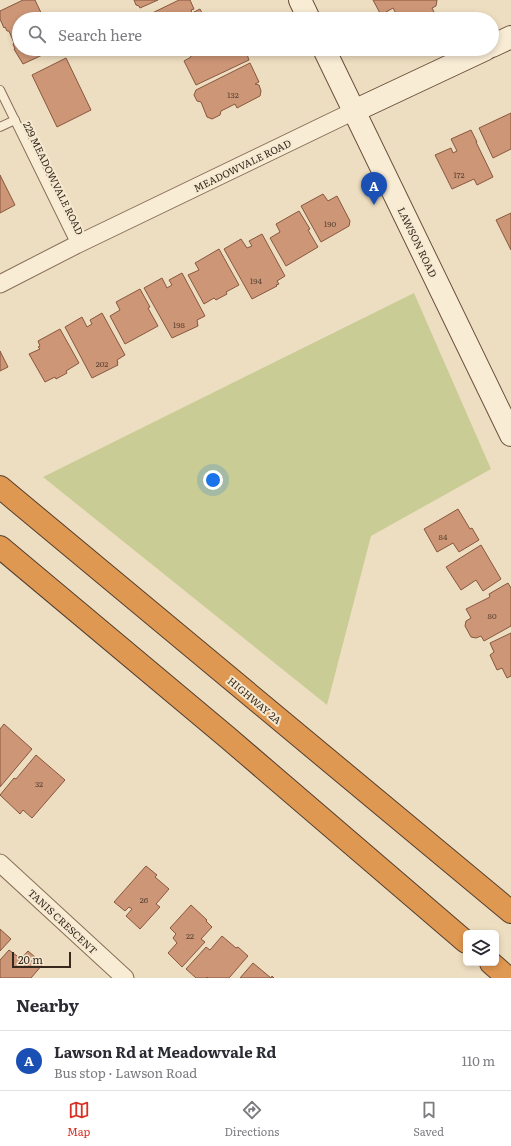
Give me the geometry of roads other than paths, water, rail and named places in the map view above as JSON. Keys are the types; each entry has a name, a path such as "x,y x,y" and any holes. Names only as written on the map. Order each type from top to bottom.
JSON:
{"highway":[{"name":"HIGHWAY 2A","path":"0,487 511,912"},
{"path":"0,547 228,736 463,939"},
{"path":"494,966 508,978"}],"street":[{"path":"300,0 306,12"},
{"path":"499,43 511,37"},
{"name":"LAWSON ROAD","path":"327,56 511,435"},
{"name":"MEADOWVALE ROAD","path":"0,284 76,245 471,56"},
{"name":"TANIS CRESCENT","path":"0,863 125,978"}],"lane":[{"name":"229 MEADOWVALE ROAD","path":"0,90 76,245"},
{"name":"229 MEADOWVALE ROAD","path":"0,127 15,120"}],"place":[{"name":"Lawson Rd at Meadowvale Rd","path":"374,205"}]}
